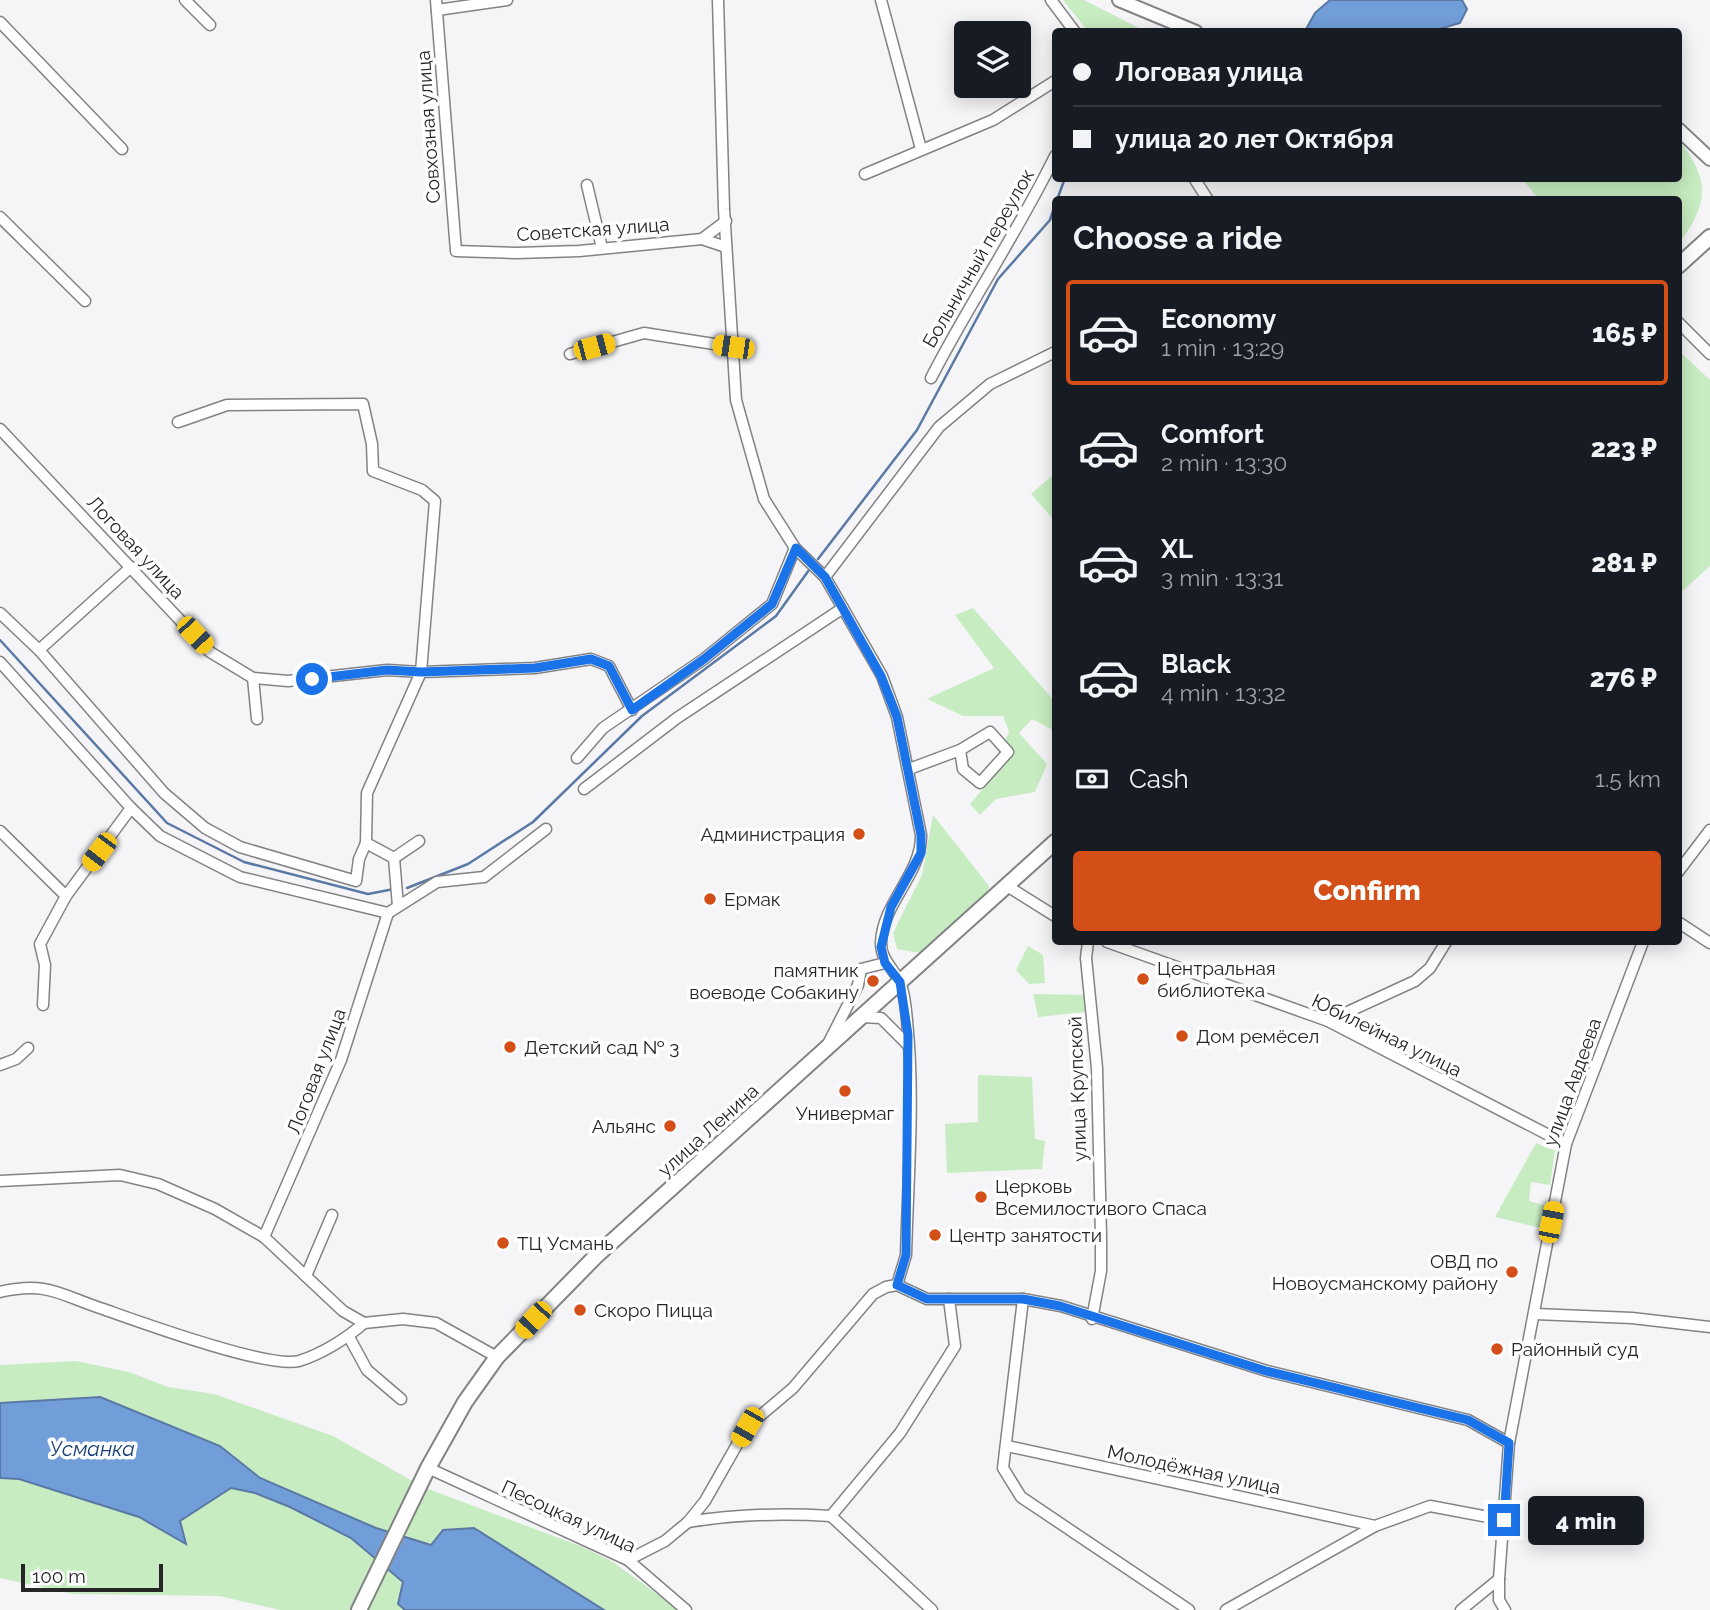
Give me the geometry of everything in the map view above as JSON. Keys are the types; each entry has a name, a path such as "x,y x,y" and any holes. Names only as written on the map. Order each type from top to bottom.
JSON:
{"main road":[{"path":"1682,262 1710,234"},
{"name":"улица Ленина","path":"359,1610 425,1473 465,1402 497,1357 596,1256 1052,845"}],"street":[{"path":"185,0 210,25"},
{"path":"437,5 507,0"},
{"path":"718,0 726,247 736,400 764,499 796,548 825,577 881,676 897,717 909,769 921,853 891,907 882,935 885,963 900,982 904,996 908,1045 906,1255 897,1285"},
{"path":"881,0 921,149"},
{"path":"1051,0 1072,28"},
{"path":"1119,0 1186,28"},
{"name":"Совхозная улица","path":"437,5 456,251"},
{"path":"0,22 122,149"},
{"path":"865,174 993,120 1052,83"},
{"path":"1682,133 1710,159"},
{"name":"Больничный переулок","path":"931,378 968,306 1025,216 1052,162"},
{"path":"587,185 602,248"},
{"path":"0,217 85,301"},
{"path":"702,239 726,221"},
{"path":"702,239 726,247"},
{"name":"Советская улица","path":"456,251 517,253 702,239"},
{"path":"1682,326 1710,354"},
{"path":"570,354 644,333 733,347"},
{"path":"825,577 939,427 990,384 1052,353"},
{"path":"0,612 39,650 164,793 205,828 240,847 356,881 366,843 367,793 421,672 435,501 422,490 373,471 372,444 363,404 227,405 178,422"},
{"name":"Логовая улица","path":"0,429 211,652 253,678 288,681 387,670 421,672 535,668 591,659 609,666 632,710"},
{"path":"578,758 603,728 704,659 772,604 796,548"},
{"path":"39,650 131,568"},
{"path":"584,789 677,718 843,608"},
{"path":"0,662 131,808 160,836 240,877 388,913 437,882 484,877 546,829"},
{"path":"253,678 257,719"},
{"path":"909,769 960,750 990,732 1008,752 979,782 963,769 960,750"},
{"path":"43,1004 45,965 40,944 66,896 131,808"},
{"path":"1682,867 1710,830"},
{"path":"0,831 66,896"},
{"path":"394,858 419,842"},
{"path":"366,843 394,858 398,875 398,906"},
{"path":"1007,886 1052,914"},
{"name":"Логовая улица","path":"264,1237 346,1049 388,913"},
{"path":"1682,925 1710,943"},
{"name":"улица Крупской","path":"1088,945 1086,958 1097,1068 1101,1236 1101,1270 1092,1319"},
{"name":"Юбилейная улица","path":"1115,945 1328,1021 1566,1144"},
{"path":"1328,1021 1415,981 1430,968 1444,945"},
{"name":"улица Авдеева","path":"1535,1314 1566,1144 1642,945"},
{"path":"827,1049 832,1032 858,985 861,970 885,963"},
{"path":"862,1017 881,1018 908,1045"},
{"path":"0,1065 16,1059 28,1048"},
{"path":"0,1181 120,1175 158,1184 215,1209 264,1237 344,1311 365,1324"},
{"path":"306,1276 332,1215"},
{"path":"626,1559 665,1541 688,1522 705,1501 747,1427 793,1388 873,1294 897,1285 927,1299 1023,1299 1060,1306 1092,1319 1266,1371 1468,1420 1509,1443"},
{"path":"0,1292 24,1287 52,1289 101,1309 269,1362 299,1361 349,1337 365,1324 402,1319 436,1322 497,1357"},
{"path":"831,1516 900,1433 955,1346 949,1299"},
{"path":"1023,1299 1003,1468 1021,1497 1189,1610"},
{"path":"1505,1610 1499,1600 1499,1579 1509,1443 1535,1314 1632,1318 1710,1327"},
{"path":"349,1337 367,1370 401,1399"},
{"name":"Молодёжная улица","path":"1007,1446 1375,1526"},
{"name":"Песоцкая улица","path":"425,1473 626,1559 686,1610"},
{"path":"1226,1610 1375,1526 1430,1506 1504,1520"},
{"path":"688,1522 733,1515 782,1513 831,1516 932,1610"},
{"path":"1461,1610 1499,1579"}],"green space":[{"path":"1063,0 1084,0 1139,28 1086,28"},
{"path":"1682,145 1696,167 1702,191 1696,216 1682,238 1682,196 1536,196 1525,182 1682,182"},
{"path":"1682,354 1710,380 1710,566 1682,591"},
{"path":"1052,476 1052,518 1031,494"},
{"path":"973,608 1052,699 1052,729 1032,719 1019,733 1047,764 1035,792 996,799 980,815 970,804 1013,754 1005,742 1009,731 1003,716 963,716 927,699 994,668 955,615"},
{"path":"933,815 989,886 988,892 921,953 897,949 893,933 922,875"},
{"path":"1028,946 1043,955 1045,983 1029,984 1016,970"},
{"path":"1033,994 1086,995 1085,1012 1038,1017"},
{"path":"978,1075 1032,1077 1035,1139 1045,1141 1042,1169 947,1173 945,1124 978,1122"},
{"path":"1536,1143 1555,1151 1550,1185 1531,1182 1529,1201 1547,1206 1541,1228 1495,1217"},
{"path":"76,1361 129,1372 168,1387 214,1394 333,1436 423,1487 583,1547 613,1562 679,1610 280,1610 219,1596 73,1594 0,1578 0,1365"}],"water":[{"path":"1330,0 1462,0 1467,9 1460,23 1443,28 1307,28 1315,13"},
{"name":"Усманка","path":"100,1397 220,1446 260,1478 376,1528 431,1545 443,1530 474,1528 604,1610 405,1610 398,1604 403,1582 351,1538 290,1507 255,1493 231,1488 180,1521 186,1544 139,1517 19,1479 0,1478 0,1403"}],"waterway":[{"path":"1058,196 1064,182"},
{"path":"818,559 917,430 998,279 1050,220 1052,214"},
{"path":"407,888 468,864 533,822 642,716 776,616 809,570"},
{"path":"0,640 167,823 244,862 368,894 394,889"}],"place":[{"name":"Администрация","path":"859,834"},
{"name":"Ермак","path":"710,899"},
{"name":"Центральная библиотека","path":"1143,979"},
{"name":"памятник воеводе Собакину","path":"873,981"},
{"name":"Дом ремёсел","path":"1182,1036"},
{"name":"Детский сад № 3","path":"510,1047"},
{"name":"Универмаг","path":"845,1091"},
{"name":"Альянс","path":"670,1126"},
{"name":"Церковь Всемилостивого Спаса","path":"981,1197"},
{"name":"Центр занятости","path":"935,1235"},
{"name":"ТЦ Усмань","path":"503,1243"},
{"name":"ОВД по Новоусманскому району","path":"1512,1272"},
{"name":"Скоро Пицца","path":"580,1310"},
{"name":"Районный суд","path":"1497,1349"}],"route":[{"path":"312,679 387,670 421,672 535,668 591,659 609,666 632,710 704,659 772,604 796,548 825,577 881,676 897,717 921,835 921,853 891,907 881,947 885,963 891,967 900,982 908,1035 910,1111 906,1255 897,1285 927,1299 1023,1299 1060,1306 1092,1319 1266,1371 1468,1420 1509,1443 1504,1520"}]}
